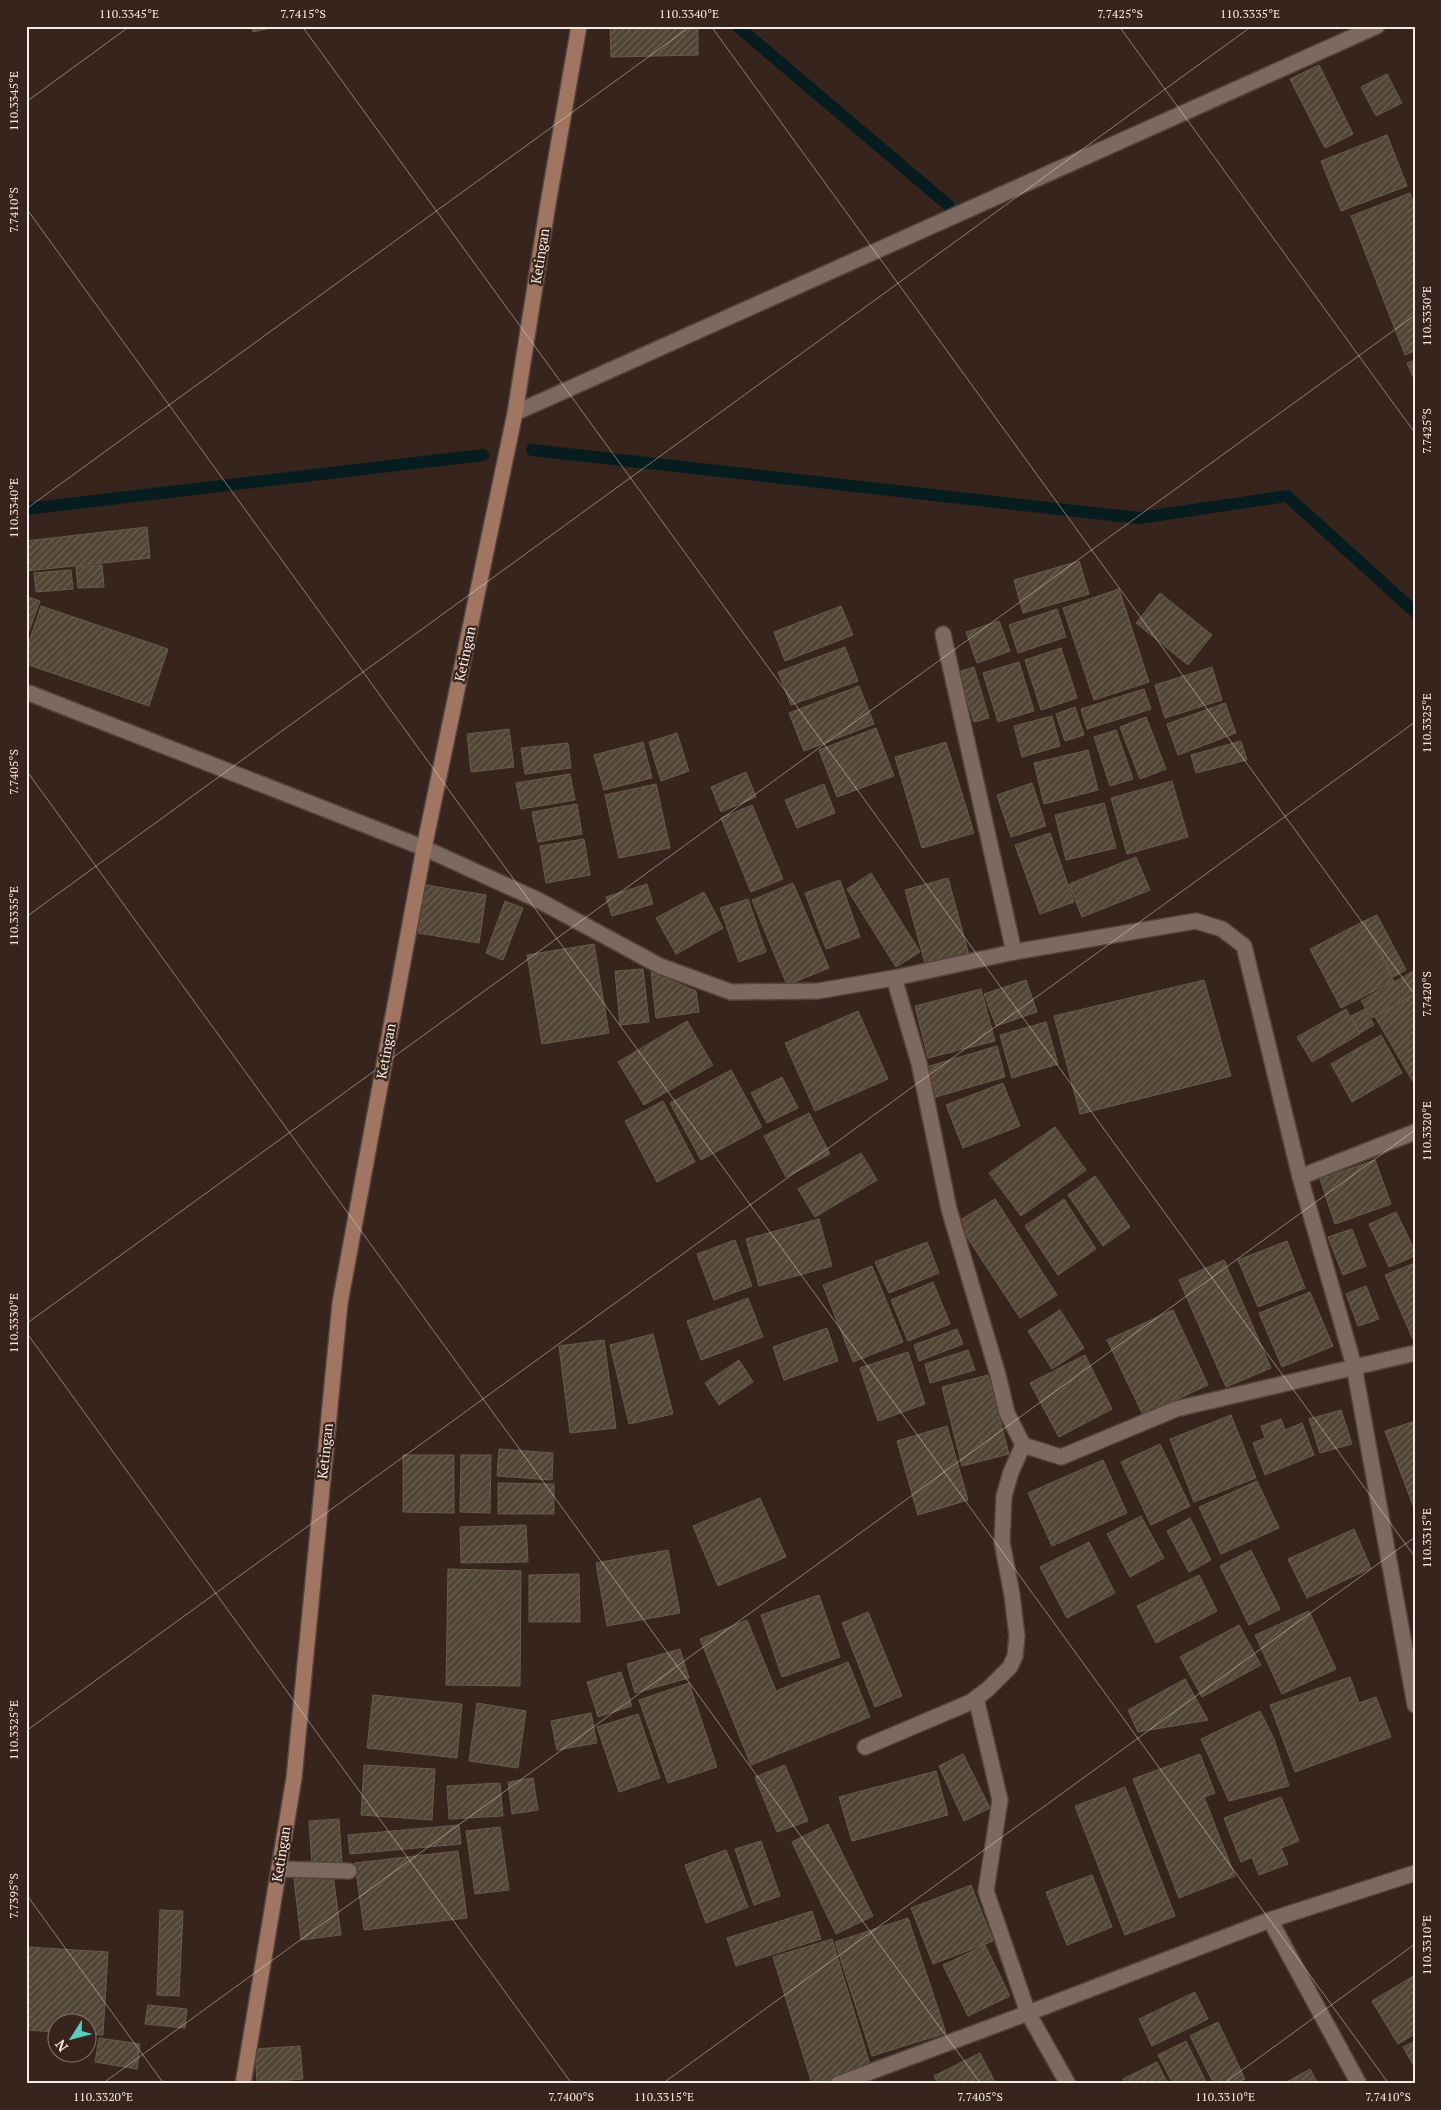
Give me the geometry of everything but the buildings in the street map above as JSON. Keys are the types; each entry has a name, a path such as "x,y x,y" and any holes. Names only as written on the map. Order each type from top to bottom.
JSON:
{"street":[{"name":"Ketingan","path":"243,2084 294,1778 340,1303 424,848 516,413 548,204 579,26"},
{"path":"516,413 1377,26"},
{"path":"943,634 1014,952"},
{"path":"28,692 424,848 538,900 660,966 731,992 818,991 894,978 1014,952 1196,921 1222,929 1244,946 1300,1177 1354,1366 1415,1705"},
{"path":"894,978 919,1063 949,1209 998,1375 1007,1413 1023,1445 1061,1458 1176,1409 1415,1352"},
{"path":"1300,1177 1415,1132"},
{"path":"865,1747 976,1698 1005,1672 1015,1656 1017,1636 1002,1542 1004,1496 1011,1472 1023,1445"},
{"path":"976,1698 1000,1800 986,1891 1028,2013 1068,2084"},
{"path":"279,1869 349,1871"},
{"path":"838,2084 1270,1920 1415,1873"},
{"path":"1270,1920 1359,2084"}],"waterway":[{"path":"737,26 948,205"},
{"path":"532,450 1139,518 1287,496 1415,612"},
{"path":"26,509 483,455"}]}
